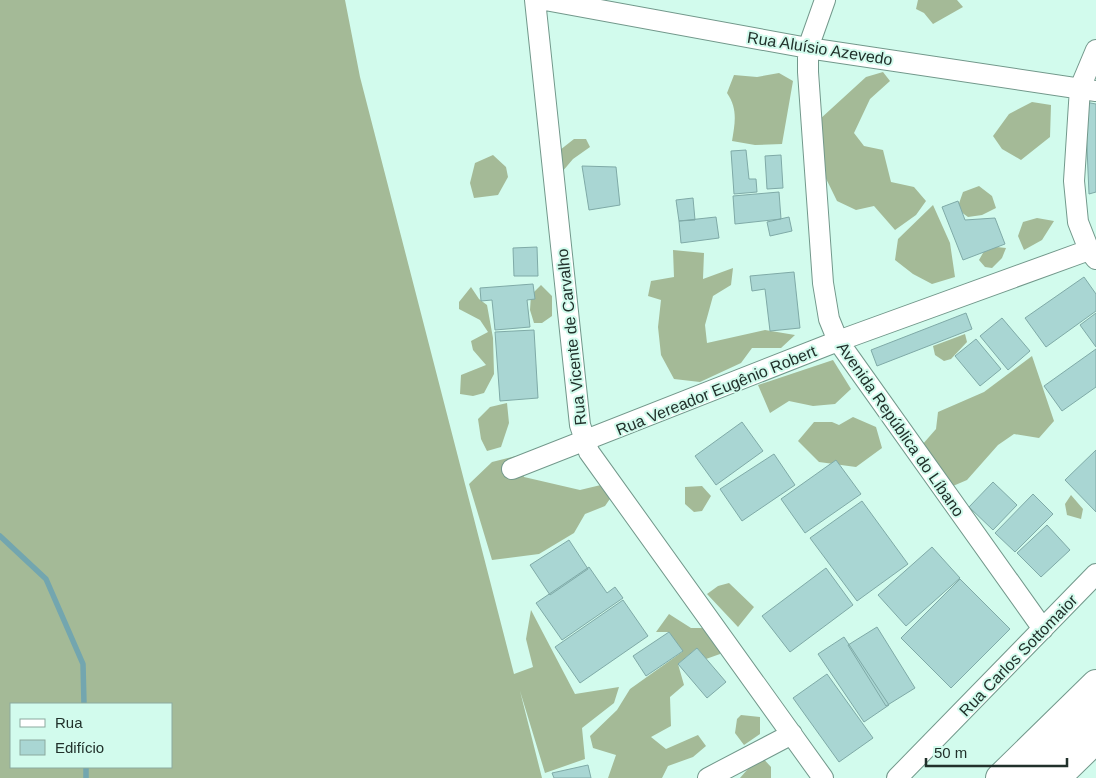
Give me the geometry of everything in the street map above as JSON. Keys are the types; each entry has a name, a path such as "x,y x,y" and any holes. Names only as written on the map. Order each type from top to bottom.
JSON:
{"highway":[{"path":"1000,778 1096,684"},
{"path":"1028,778 1096,708"}],"street":[{"name":"Rua Vicente de Carvalho","path":"535,0 580,425 584,442 823,778"},
{"name":"Rua Aluísio Azevedo","path":"546,0 808,48 1088,89"},
{"name":"Avenida República do Líbano","path":"825,0 808,48 808,72 823,283 829,318 838,341 1043,629"},
{"path":"1093,255 1078,222 1074,181 1096,50"},
{"name":"Rua Vereador Eugênio Robert","path":"512,469 838,341 1093,255"},
{"name":"Rua Carlos Sottomaior","path":"897,778 1096,574"},
{"path":"708,778 792,734"}],"green space":[{"path":"0,0 345,0 360,77 514,674 533,667 526,639 531,610 575,694 619,687 614,703 582,728 585,759 545,773 520,691 542,778 0,778"},
{"path":"918,0 957,0 963,7 933,24 924,13 916,9"},
{"path":"883,72 890,81 870,99 854,133 864,146 883,150 891,182 914,187 926,201 916,215 895,230 874,206 856,210 837,201 813,152 808,130 866,77"},
{"path":"779,73 793,81 782,144 755,145 732,141 735,122 734,110 727,93 734,75 757,77"},
{"path":"1032,102 1051,105 1050,137 1021,160 1002,149 993,136 1009,114"},
{"path":"574,139 586,139 590,147 573,159 562,172 560,150"},
{"path":"493,155 506,167 508,177 498,195 474,198 470,183 475,163"},
{"path":"979,186 992,196 996,208 982,215 968,217 957,209 963,192"},
{"path":"933,205 950,243 955,277 932,284 913,274 895,260 898,239"},
{"path":"1037,218 1054,221 1042,240 1024,250 1018,236 1023,222"},
{"path":"987,246 1006,248 1002,258 992,268 985,267 979,260"},
{"path":"673,250 704,253 703,279 733,268 731,285 713,296 705,325 707,343 765,330 795,335 781,348 752,348 741,363 700,382 674,379 661,355 658,327 661,300 648,296 651,281 674,277"},
{"path":"541,285 552,296 552,316 542,323 534,323 530,310 531,295"},
{"path":"471,287 479,299 487,305 493,338 494,374 484,393 473,396 460,394 461,375 486,365 473,350 471,341 488,332 480,320 459,309 459,302"},
{"path":"965,334 967,342 951,359 944,361 935,355 933,346"},
{"path":"1032,356 1054,421 1039,438 1014,434 998,445 967,480 953,486 922,445 936,429 938,412 984,392"},
{"path":"833,360 851,389 835,404 813,406 789,401 770,413 758,385"},
{"path":"507,403 509,423 501,447 487,451 481,439 478,419 490,407"},
{"path":"853,417 876,427 882,448 856,467 819,462 798,441 814,422 832,422 839,425"},
{"path":"516,456 524,477 580,490 605,484 614,493 605,506 585,514 574,533 539,554 492,560 469,484 492,462"},
{"path":"702,486 711,496 702,511 694,512 685,504 685,487"},
{"path":"1071,495 1083,509 1081,519 1067,515 1065,504"},
{"path":"729,583 754,607 738,627 707,594 718,586"},
{"path":"669,614 691,628 705,628 721,637 720,654 706,659 697,648 678,664 684,685 670,697 671,726 651,737 666,749 698,735 706,746 693,757 668,766 662,778 608,778 616,755 593,748 590,736 617,710 630,689 682,652 669,632 656,632"},
{"path":"741,715 760,717 760,734 744,745 735,733 737,719"},
{"path":"760,755 771,767 771,778 740,778"}],"building":[{"path":"1085,102 1096,104 1096,192 1089,194"},
{"path":"746,150 749,179 756,179 757,192 734,194 731,151"},
{"path":"781,155 783,188 767,189 765,156"},
{"path":"582,166 616,167 620,205 589,210"},
{"path":"779,192 781,219 735,224 733,196"},
{"path":"693,198 695,220 679,221 676,200"},
{"path":"958,201 965,220 995,218 1005,244 963,260 942,207"},
{"path":"716,217 719,238 681,243 679,221"},
{"path":"789,217 792,231 770,236 767,222"},
{"path":"537,247 538,276 514,276 513,248"},
{"path":"794,272 800,328 770,331 765,289 752,291 750,276"},
{"path":"1084,277 1096,294 1096,311 1046,347 1025,318"},
{"path":"533,284 535,299 527,300 530,327 495,330 492,300 481,301 480,288"},
{"path":"966,313 972,329 877,366 871,350"},
{"path":"1096,313 1096,347 1080,325"},
{"path":"1002,318 1030,351 1008,370 980,336"},
{"path":"534,330 538,398 500,401 495,332"},
{"path":"976,339 1001,369 980,386 955,356"},
{"path":"1096,349 1096,387 1062,411 1044,386"},
{"path":"742,422 763,451 716,485 695,456"},
{"path":"1096,450 1096,512 1065,480"},
{"path":"774,454 795,485 742,521 720,489"},
{"path":"836,460 861,494 805,533 781,499"},
{"path":"993,482 1017,505 993,530 969,507"},
{"path":"1033,494 1053,514 1015,552 995,533"},
{"path":"862,501 908,564 857,601 810,538"},
{"path":"1047,525 1070,550 1041,577 1017,553"},
{"path":"569,540 588,569 550,595 530,565"},
{"path":"932,547 960,578 906,626 878,595"},
{"path":"589,567 607,593 615,587 623,598 562,640 536,603"},
{"path":"826,568 853,605 790,652 762,616"},
{"path":"960,579 1010,629 951,688 901,638"},
{"path":"623,600 648,636 580,683 555,647"},
{"path":"877,627 915,688 886,706 848,645"},
{"path":"669,632 683,651 646,676 633,656"},
{"path":"844,637 889,705 864,722 818,654"},
{"path":"697,648 726,682 707,698 678,664"},
{"path":"827,674 873,738 839,762 793,698"},
{"path":"588,765 591,778 554,778 552,773"}],"waterway":[{"path":"0,536 46,579 83,664 84,703"},
{"path":"86,768 86,778"}]}
